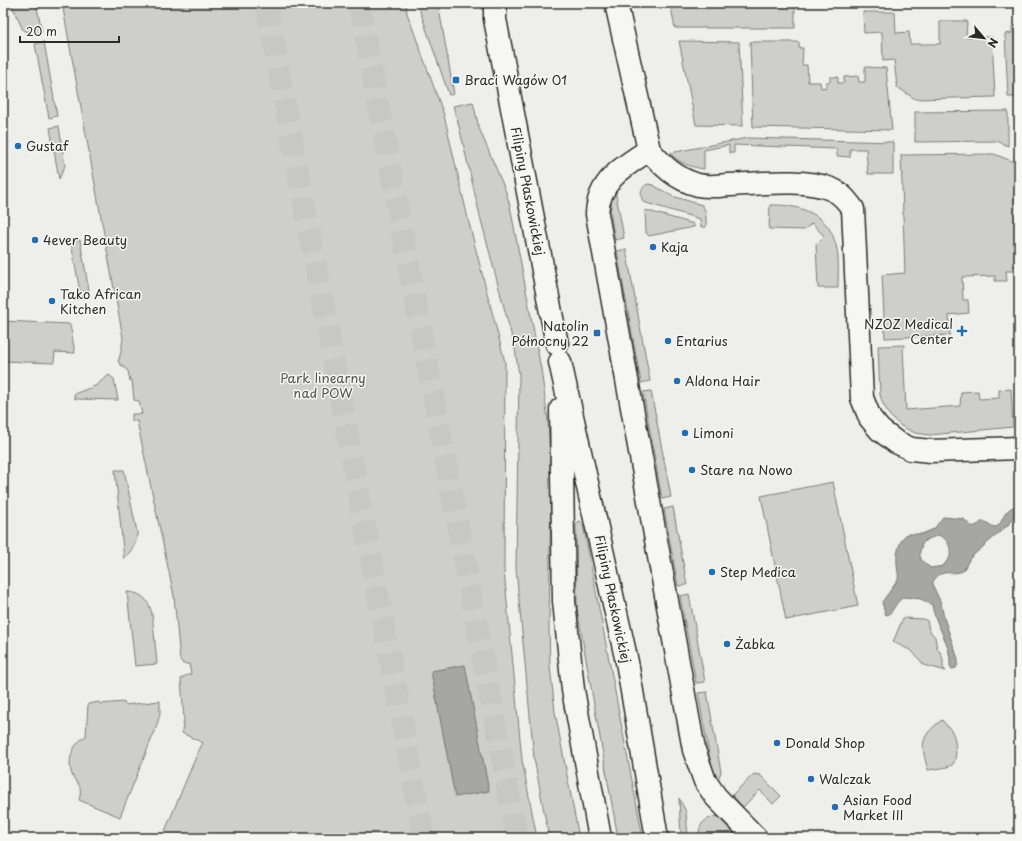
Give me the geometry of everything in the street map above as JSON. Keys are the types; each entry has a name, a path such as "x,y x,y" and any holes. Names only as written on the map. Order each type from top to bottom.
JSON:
{"main road":[{"path":"616,3 649,150 663,166 675,175 699,185 796,183 816,185 832,189 845,198 853,209 862,398 870,418 880,430 896,442 911,449 931,451 1019,448"},
{"name":"Filipiny Płaskowickiej","path":"492,8 559,353 627,662 657,838"},
{"path":"649,150 619,170 609,181 597,203 597,214 694,750 705,781 716,797 756,838"},
{"name":"Filipiny Płaskowickiej","path":"559,353 564,601 573,690 600,838"}],"green space":[{"path":"11,3 36,3 42,32 33,34 23,30"},
{"name":"Park linearny nad POW","path":"62,3 406,3 407,13 444,115 469,223 505,362 504,570 522,760 537,838 162,838 203,743 182,733 184,719 181,679 191,674 189,664 183,664 180,660 174,596 137,421 132,421 132,414 142,414 139,401 134,400 132,380 130,381 128,371 118,362 123,338"},
{"path":"418,3 438,3 454,94 449,95"},
{"path":"670,3 795,3 795,28 675,28"},
{"path":"863,12 895,12 896,33 909,32 910,44 940,44 940,21 967,21 966,37 992,37 995,97 915,99 897,87 894,60 883,61 882,32 864,33"},
{"path":"1019,25 1019,97 1008,97 1005,34 1012,33 1012,26"},
{"path":"679,41 739,42 743,126 696,125"},
{"path":"44,42 57,116 49,118 35,44"},
{"path":"750,42 799,42 799,48 803,48 802,65 807,65 808,82 820,82 821,88 826,87 826,82 830,82 830,77 838,77 838,83 844,83 844,77 858,76 859,82 865,82 865,67 886,68 892,130 753,127"},
{"path":"473,102 479,128 506,192 510,206 541,369 548,421 551,479 549,627 550,666 555,712 579,838 549,838 534,758 516,569 519,375 515,349 453,106"},
{"path":"1008,111 1008,146 997,141 915,142 915,112"},
{"path":"59,126 65,166 59,179 50,128"},
{"path":"747,138 893,142 893,174 868,174 866,149 850,149 850,157 837,156 837,149 734,145 734,153 729,153 729,145 704,150 704,169 685,164 670,153"},
{"path":"994,154 1019,164 1019,271 1006,271 1007,281 995,281 995,276 962,277 963,300 968,300 969,313 949,315 950,335 885,338 882,275 905,273 901,155"},
{"path":"648,184 653,185 672,196 702,205 706,218 706,227 701,227 700,219 643,202 641,192 643,187"},
{"path":"615,189 624,238 615,240 611,202"},
{"path":"770,205 796,207 810,212 827,226 836,245 838,288 818,288 816,244 824,236 812,223 804,230 769,229"},
{"path":"645,210 694,224 694,227 649,236 646,233"},
{"path":"80,240 89,291 80,292 71,242"},
{"path":"626,249 650,381 641,383 617,251"},
{"path":"3,321 70,324 75,353 55,352 54,363 3,361"},
{"path":"905,345 903,348 906,410 960,406 961,392 978,391 979,399 999,398 999,390 1011,389 1013,427 930,435 915,433 901,426 891,417 883,404 880,395 878,346"},
{"path":"109,375 114,379 118,400 75,399 74,394 95,386"},
{"path":"651,391 671,497 662,499 643,392"},
{"path":"115,470 124,470 137,532 135,543 124,559"},
{"path":"833,482 858,606 786,620 761,496"},
{"path":"673,507 687,585 678,586 664,509"},
{"path":"580,521 583,524 643,838 618,838 577,609 576,525"},
{"path":"127,592 135,593 141,596 149,605 152,618 157,664 135,666"},
{"path":"689,594 705,682 696,683 680,596"},
{"path":"903,618 924,619 927,621 929,630 935,637 937,648 943,659 943,668 946,671 924,665 912,651 893,642"},
{"path":"707,692 721,772 718,780 711,765 698,693"},
{"path":"160,701 160,714 156,728 120,817 79,800 80,787 73,777 70,760 77,744 86,736 88,704 99,702 100,704 124,702 125,705"},
{"path":"942,720 950,729 955,739 956,749 954,763 944,768 928,770 923,748 924,742 929,731"},
{"path":"754,774 760,775 781,796 773,804 760,790 743,807 732,795"},
{"path":"679,798 686,812 688,838 681,838"},
{"path":"717,816 738,838 699,838 700,829 703,823"}],"shaded area":[{"path":"1019,506 1019,515 1015,515 1008,525 970,558 963,571 943,573 936,577 933,582 933,586 941,603 944,618 958,659 956,668 952,669 950,666 950,658 946,643 936,620 932,605 921,599 904,597 888,615 885,614 882,602 898,580 897,556 900,543 907,534 922,534 934,529 943,517 964,519 971,526 975,526 983,521 995,527 998,526 1006,513 1013,507","holes":["938,535 947,541 950,550 950,557 943,566 931,568 923,562 920,557 922,545 928,539"]},
{"path":"465,665 489,791 455,797 431,671"}],"tunnel":[{"path":"266,3 424,838"},
{"path":"359,3 517,838"}],"place":[{"name":"Braci Wagów 01","path":"456,80"},
{"name":"Gustaf","path":"18,146"},
{"name":"4ever Beauty","path":"35,240"},
{"name":"Kaja","path":"653,247"},
{"name":"Tako African Kitchen","path":"52,301"},
{"name":"NZOZ Medical Center","path":"962,331"},
{"name":"Natolin Północny 22","path":"597,333"},
{"name":"Entarius","path":"668,341"},
{"name":"Aldona Hair","path":"677,381"},
{"name":"Limoni","path":"685,433"},
{"name":"Stare na Nowo","path":"692,470"},
{"name":"Step Medica","path":"712,572"},
{"name":"Żabka","path":"727,644"},
{"name":"Donald Shop","path":"777,743"},
{"name":"Walczak","path":"811,779"},
{"name":"Asian Food Market III","path":"835,807"}]}
